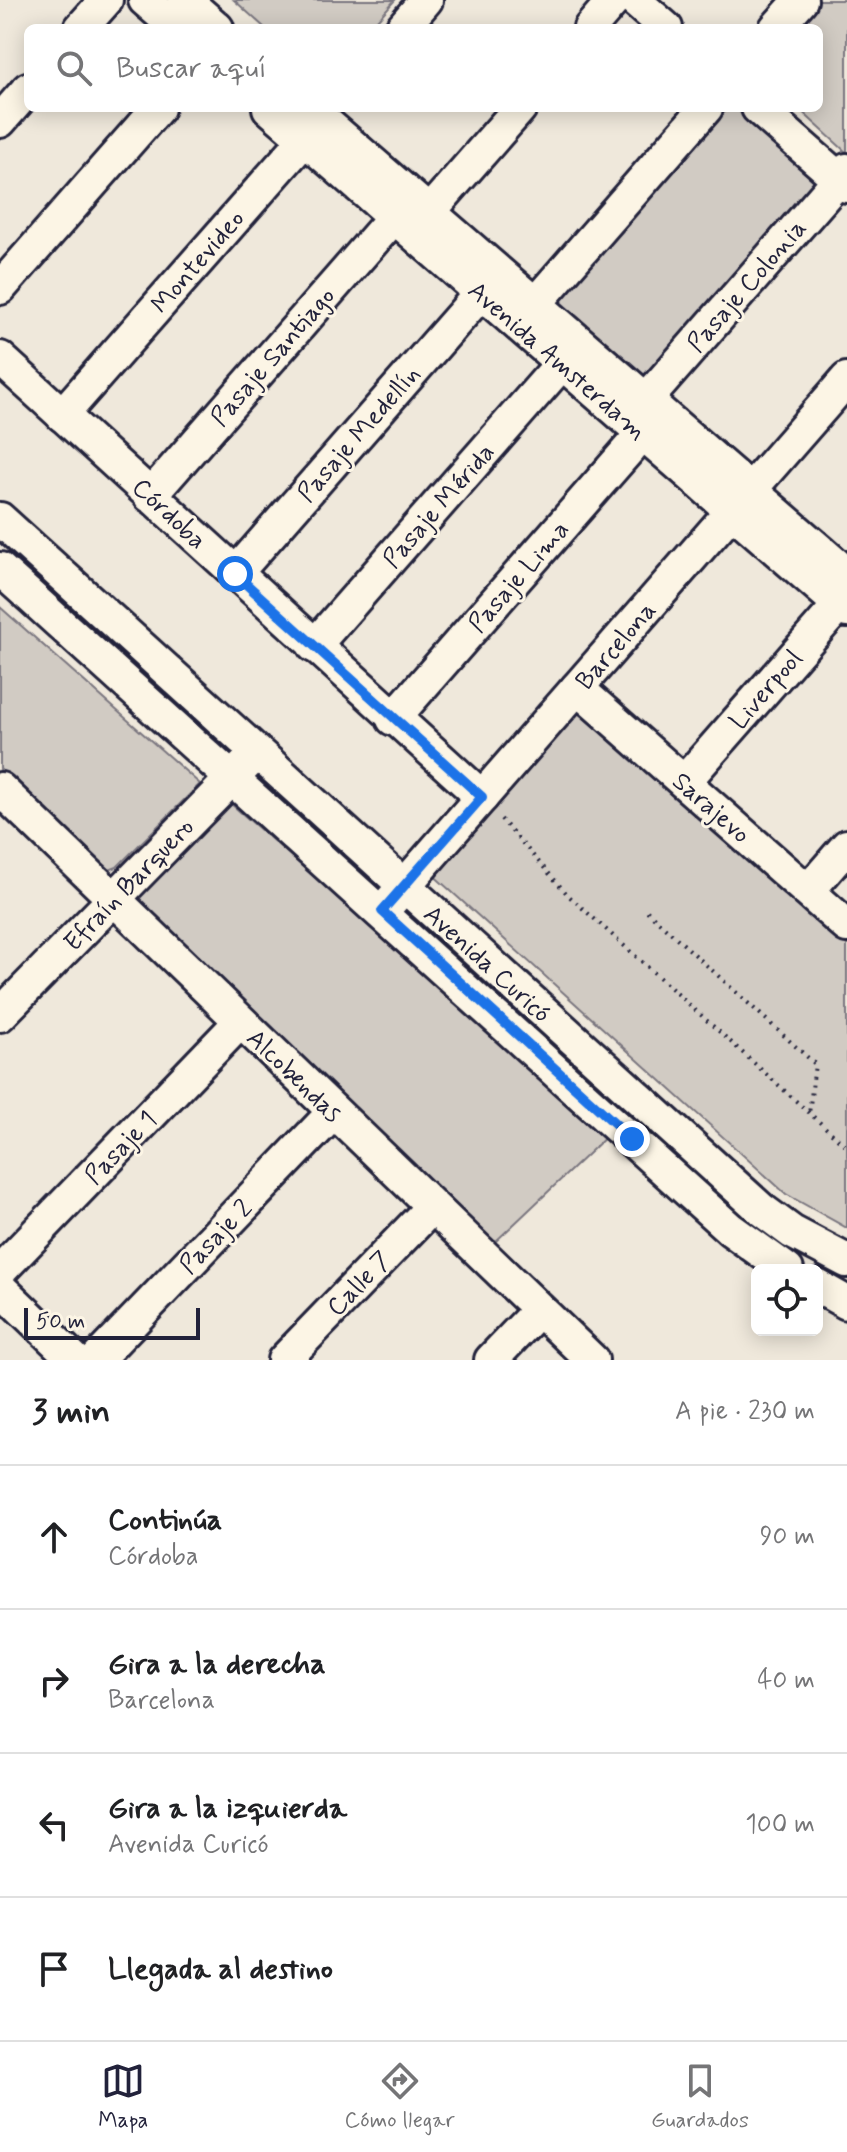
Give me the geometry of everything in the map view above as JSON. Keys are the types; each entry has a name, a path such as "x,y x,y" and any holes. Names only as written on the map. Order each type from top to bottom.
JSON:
{"street":[{"path":"85,24 106,0"},
{"path":"145,0 172,24"},
{"path":"185,0 212,24"},
{"path":"405,24 426,0"},
{"path":"593,24 614,0"},
{"path":"634,0 661,24"},
{"path":"780,24 801,0"},
{"path":"0,121 24,94"},
{"path":"0,288 154,112"},
{"name":"Avenida Amsterdam","path":"288,112 317,118 429,212 646,400 741,501"},
{"path":"429,212 516,112"},
{"path":"535,304 703,112"},
{"path":"763,112 844,178"},
{"name":"Avenida Amsterdam","path":"317,118 394,217 643,433 741,501 844,586"},
{"name":"Montevideo","path":"62,415 317,118"},
{"name":"Pasaje Colonia","path":"646,400 844,178"},
{"name":"Pasaje Santiago","path":"150,496 394,217"},
{"name":"Pasaje Medellín","path":"235,574 481,293"},
{"name":"Córdoba","path":"0,358 482,797"},
{"name":"Pasaje Mérida","path":"314,646 562,363"},
{"name":"Barcelona","path":"382,911 847,379"},
{"name":"Pasaje Lima","path":"393,719 643,433"},
{"name":"Avenida Curicó","path":"0,519 762,1210 792,1232 847,1261"},
{"name":"Avenida Curicó","path":"0,569 382,911 730,1229 779,1264"},
{"name":"Liverpool","path":"684,782 844,586"},
{"name":"Sarajevo","path":"577,688 847,926"},
{"name":"Efraín Barquero","path":"0,1015 257,753"},
{"name":"Alcobendas","path":"0,789 592,1360"},
{"path":"808,891 847,846"},
{"name":"Pasaje 1","path":"0,1271 240,1022"},
{"name":"Pasaje 2","path":"96,1360 333,1113"},
{"name":"Calle 7","path":"284,1360 432,1207"},
{"path":"0,1288 75,1360"},
{"path":"823,1289 847,1303"},
{"path":"491,1360 539,1310"}],"path":[{"path":"482,797 569,896 847,1147"},
{"path":"647,911 815,1064 809,1114"}],"shaded area":[{"path":"234,0 395,0 374,24 261,24"},
{"path":"809,0 847,0 847,153 802,112 823,112 823,24 788,24"},
{"path":"711,112 783,112 843,166 652,387 551,295"},
{"path":"0,607 200,784 117,867 104,872 0,769"},
{"path":"576,711 847,945 847,1228 786,1194 431,873"},
{"path":"230,803 609,1134 494,1243 146,921 137,900"}],"route":[{"path":"235,574 482,797 382,911 632,1139"}]}
